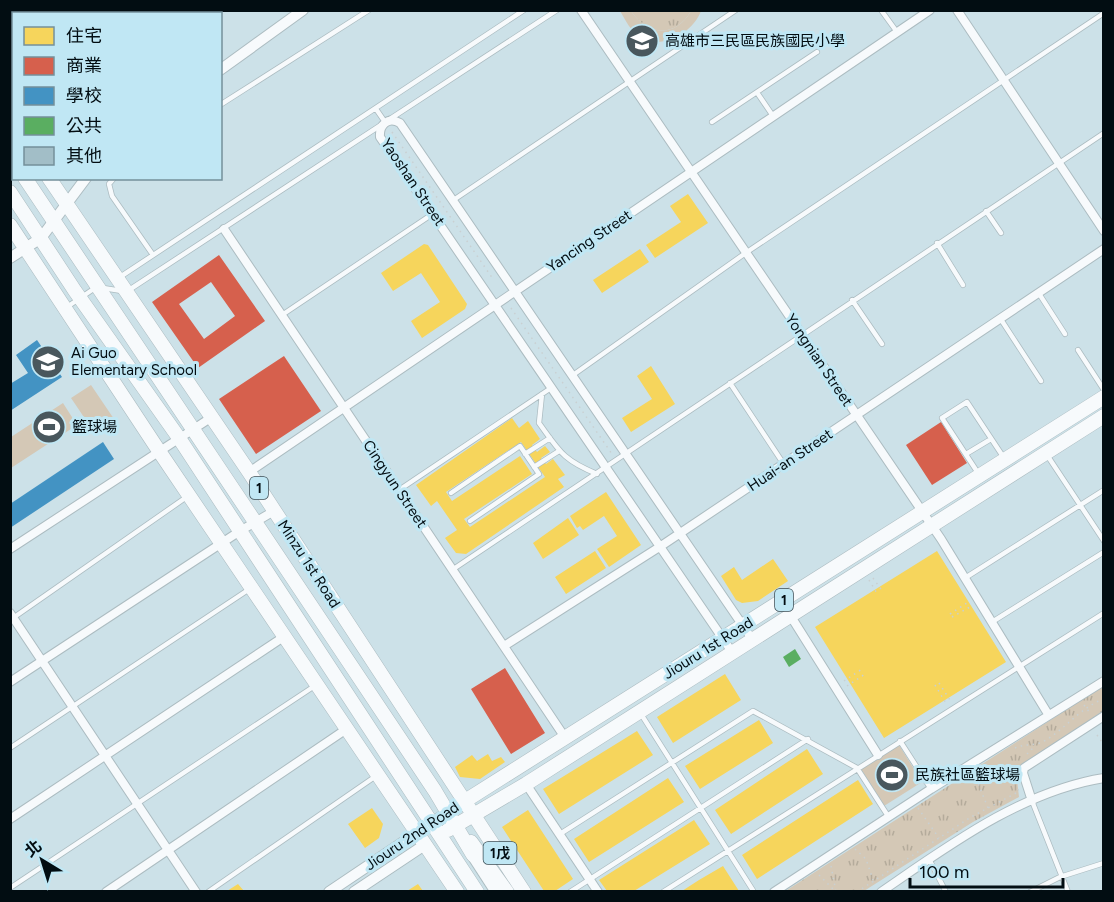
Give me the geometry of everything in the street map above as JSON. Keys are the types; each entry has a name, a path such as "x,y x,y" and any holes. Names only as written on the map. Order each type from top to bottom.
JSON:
{"main road":[{"name":"Minzu 1st Road","path":"26,180 96,287 194,428 448,812"},
{"name":"Minzu 1st Road","path":"50,180 249,471 524,891"},
{"path":"10,192 80,298 179,438 435,829"},
{"path":"10,225 159,451 458,891"},
{"name":"Jiouru 1st Road","path":"464,801 1104,397"},
{"name":"Jiouru 1st Road","path":"473,816 1104,416"},
{"name":"Jiouru 2nd Road","path":"448,812 464,801"},
{"name":"1戊","path":"448,812 476,853 507,891"},
{"name":"Jiouru 2nd Road","path":"422,838 435,829 456,825 473,816"},
{"name":"1戊","path":"435,829 477,891"},
{"path":"476,853 497,891"}],"street":[{"path":"222,69 303,10"},
{"name":"Yongnian Street","path":"582,10 932,526 1048,714"},
{"name":"Yancing Street","path":"249,471 930,10"},
{"path":"957,10 1104,231"},
{"name":"Yaoshan Street","path":"732,652 380,137 381,128 385,122 400,123 752,639"},
{"path":"10,258 40,238 52,219 84,180"},
{"name":"Cingyun Street","path":"224,229 566,738"},
{"name":"Huai-an Street","path":"504,646 680,534 1104,249"},
{"path":"10,549 212,417"},
{"path":"10,682 274,511"},
{"path":"790,615 878,755"},
{"path":"12,616 196,891"},
{"path":"10,819 285,636"},
{"path":"774,891 1048,714 1104,681"},
{"path":"1032,801 1023,773 1024,768 1104,716"},
{"path":"106,891 348,728"},
{"path":"881,891 994,819 1067,786 1104,778"},
{"path":"526,784 598,891"},
{"name":"Jiouru 2nd Road","path":"435,829 448,812"},
{"name":"Jiouru 2nd Road","path":"329,891 422,838"},
{"name":"Jiouru 2nd Road","path":"354,891 422,838"}],"lane":[{"path":"222,104 369,10"},
{"path":"118,279 524,10"},
{"path":"65,308 96,287 127,292 557,10"},
{"path":"452,201 736,10"},
{"path":"881,10 897,33"},
{"path":"572,375 747,252 1104,13"},
{"path":"712,122 758,94 817,52"},
{"path":"758,94 773,117"},
{"path":"376,109 385,122"},
{"path":"452,570 937,243 1104,134"},
{"path":"112,180 109,184 112,196 153,255"},
{"path":"986,211 1001,234"},
{"path":"282,315 434,213"},
{"path":"937,243 963,285"},
{"path":"1038,292 1065,334"},
{"path":"852,300 882,345"},
{"path":"1000,318 1041,381"},
{"path":"1078,350 1104,390"},
{"path":"730,383 784,464"},
{"path":"399,490 553,388"},
{"path":"542,394 539,423 559,451 572,464 597,474"},
{"path":"980,476 942,418 967,402 1005,460"},
{"path":"525,454 550,438"},
{"path":"966,454 991,439"},
{"path":"451,493 520,446 539,474 470,521"},
{"path":"534,467 559,451"},
{"path":"1045,453 1104,541"},
{"path":"965,579 1104,490"},
{"path":"12,616 189,495"},
{"path":"992,622 1104,552"},
{"path":"10,748 252,587"},
{"path":"663,891 1104,613"},
{"path":"10,888 318,684"},
{"path":"639,711 754,891"},
{"path":"560,834 753,711 808,738 857,768 888,817"},
{"path":"570,891 808,738"},
{"path":"900,741 931,789"},
{"path":"208,891 379,774"},
{"path":"1032,801 1060,877 1068,891"},
{"path":"929,859 946,891"},
{"path":"1030,891 1060,877 1104,864"}],"path":[{"path":"392,132 493,280 502,274"},
{"path":"434,213 452,201"},
{"path":"511,308 615,460"},
{"path":"871,574 883,592"},
{"path":"867,577 879,595"},
{"path":"950,614 978,599"},
{"path":"952,617 978,599"},
{"path":"837,689 862,669"},
{"path":"837,689 866,674"},
{"path":"939,683 949,699"},
{"path":"935,685 945,701"},
{"path":"1078,697 1095,722"},
{"path":"1025,757 1035,746 1048,739 1086,708 1104,699"},
{"path":"1097,735 1104,745"},
{"path":"1012,750 1021,745 1035,746"},
{"path":"965,778 979,769"},
{"path":"974,772 988,808"},
{"path":"857,891 939,837 1018,792 1018,782"},
{"path":"917,807 939,837"},
{"path":"847,854 861,844"},
{"path":"855,848 866,859 873,881"},
{"path":"830,864 836,891"},
{"path":"821,869 816,873 836,891"}],"green space":[{"path":"11,11 78,12 12,12 12,89 10,86"},
{"path":"620,11 631,11 645,25 653,29 669,30 684,20 691,11 701,11 684,33 666,41 657,42 648,41 637,35"},
{"path":"631,11 691,11 677,26 669,30 661,30 645,25"},
{"name":"籃球場","path":"91,385 114,419 94,432 71,398"},
{"name":"籃球場","path":"63,403 77,425 11,468 11,437"},
{"path":"1103,686 1103,715 1022,768 1017,779 1019,797 973,822 864,891 784,892"},
{"name":"民族社區籃球場","path":"899,745 922,782 884,806 861,769"}],"building: 住宅":[{"path":"688,194 708,223 655,258 646,245 681,222 670,206"},
{"path":"424,244 428,245 467,304 465,309 422,338 411,321 440,302 421,273 393,291 381,273"},
{"path":"640,249 649,262 602,293 593,280"},
{"path":"651,366 675,404 631,432 622,418 652,399 637,376"},
{"path":"512,418 519,428 528,421 540,439 532,445 537,452 545,446 550,452 541,458 546,464 553,459 565,475 558,479 564,487 466,554 456,553 445,538 457,530 437,501 431,506 416,485","holes":["521,442 545,477 470,527 464,519 532,474 520,456 452,501 446,492"]},
{"path":"606,492 641,545 609,567 597,549 617,536 604,516 583,530 580,526 577,528 570,516"},
{"path":"568,518 579,535 543,559 533,543"},
{"path":"595,551 606,568 566,594 555,577"},
{"path":"937,551 1006,662 884,738 815,627"},
{"path":"773,559 788,581 758,601 742,603 736,600 721,576 734,567 742,580"},
{"path":"725,674 741,700 673,743 657,717"},
{"path":"759,720 773,743 700,789 685,766"},
{"path":"637,731 653,755 559,814 543,789"},
{"path":"807,749 823,774 731,834 715,810"},
{"path":"488,754 492,761 501,757 505,762 480,779 460,777 455,767 472,755 477,761"},
{"path":"668,778 684,802 589,862 574,839"},
{"path":"858,780 873,804 757,879 742,855"},
{"path":"372,808 383,824 379,838 365,848 348,824"},
{"path":"528,810 573,879 555,891 544,891 502,827"},
{"path":"694,820 710,844 634,891 607,891 599,880"},
{"path":"723,866 739,891 682,891 699,880"},
{"path":"238,884 244,891 227,891"},
{"path":"418,884 423,891 407,891"}],"building: 商業":[{"path":"219,255 265,321 198,368 152,302","holes":["211,282 235,316 204,339 179,304"]},
{"path":"284,356 321,411 256,454 219,399"},
{"path":"941,422 967,463 932,485 906,445"},
{"path":"505,668 545,733 511,754 471,689"}],"building: 學校":[{"path":"37,340 62,377 10,411 10,384 28,373 16,355"},
{"path":"103,442 114,459 10,528 10,504"}],"building: 公共":[{"path":"795,649 801,659 789,667 783,657"}],"building: 其他":[{"path":"138,10 204,10 204,12 144,12"}],"place":[{"name":"高雄市三民區民族國民小學","path":"642,41"},
{"name":"Ai Guo Elementary School","path":"48,362"},
{"name":"籃球場","path":"49,427"},
{"name":"民族社區籃球場","path":"892,775"}]}
